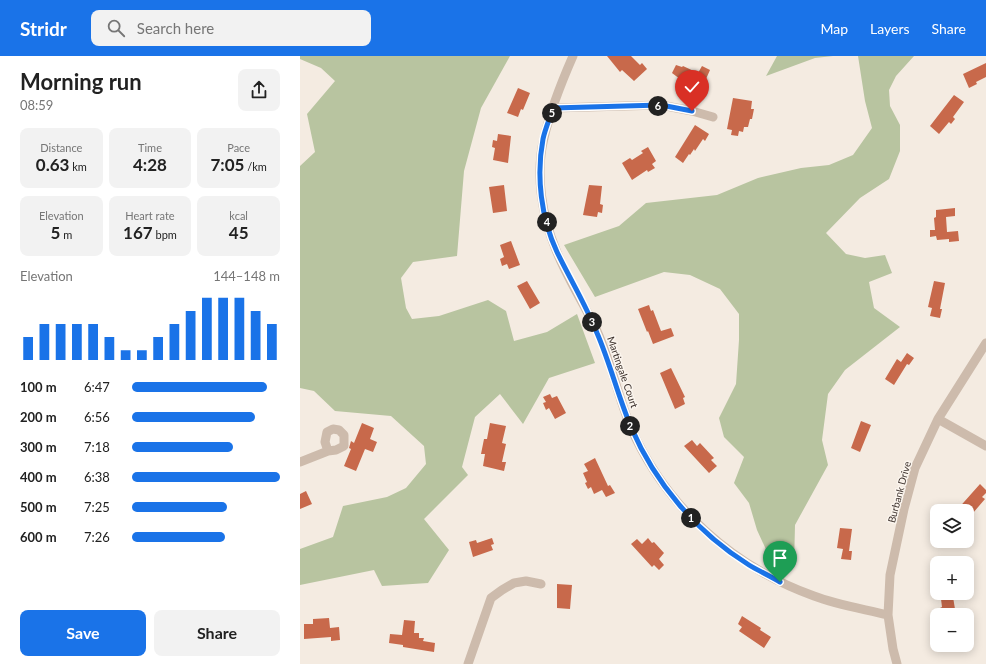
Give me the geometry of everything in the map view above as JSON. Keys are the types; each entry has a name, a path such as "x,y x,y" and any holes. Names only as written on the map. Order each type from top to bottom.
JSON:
{"street":[{"name":"Martingale Court","path":"573,56 543,139 540,168 542,200 548,228 556,250 597,332 631,426 643,452 657,475 681,507 700,527 724,548 749,565 780,582 814,596 888,615"},
{"path":"553,108 661,105 713,117"},
{"name":"Burbank Drive","path":"897,664 893,649 888,615 890,575 904,509 915,468 938,419 986,342"},
{"path":"938,419 986,446"},
{"path":"300,462 328,451"},
{"path":"468,664 491,598 514,583 526,581 541,584"}],"green space":[{"path":"300,56 510,56 481,108 464,171 457,256 413,262 401,278 406,308 412,319 439,316 488,300 506,311 514,341 547,332 577,314 595,363 549,378 523,424 500,394 475,417 462,467 468,475 424,519 449,550 428,583 382,586 374,570 300,585 300,549 333,537 343,506 387,497 406,488 426,464 424,446 391,416 335,411 314,391 300,388 300,166 315,152 307,114 335,81 321,68 300,59"},
{"path":"777,56 833,56 815,58 766,76"},
{"path":"858,56 914,56 896,76 889,90 890,106 900,125 900,151 889,179 860,198 826,233 846,254 865,258 885,255 892,273 869,282 874,308 900,327 845,370 828,394 822,440 828,465 795,525 794,567 769,556 757,530 749,503 734,483 744,457 724,437 719,418 736,384 739,314 720,289 690,275 664,272 595,297 564,245 619,226 646,203 717,195 758,178 801,168 829,165 853,155 872,128 865,101"}],"building":[{"path":"607,56 631,56 640,65 642,63 647,69 634,81 622,70 620,72"},
{"path":"986,63 986,77 976,82 977,84 969,88 963,74"},
{"path":"676,65 683,66 698,73 702,66 710,70 702,88 698,86 696,89 679,82 680,79 672,73"},
{"path":"518,88 530,93 523,110 521,109 518,117 507,113"},
{"path":"954,95 964,102 953,117 955,119 951,124 949,122 939,134 930,126"},
{"path":"733,98 752,101 751,109 754,109 752,119 750,119 748,127 744,127 743,132 739,131 738,136 731,135 732,130 727,129"},
{"path":"695,125 709,134 705,141 703,139 695,151 694,149 683,163 675,157"},
{"path":"498,134 511,136 508,163 493,160 495,148 492,147 493,140 497,141"},
{"path":"648,147 656,161 652,164 655,168 648,172 647,170 632,180 622,163 630,158 632,160 643,153 641,151"},
{"path":"504,185 507,211 493,213 489,187"},
{"path":"589,185 602,186 600,204 603,205 602,213 598,212 597,217 583,215"},
{"path":"955,208 955,216 946,217 947,232 958,231 959,241 949,242 949,239 937,240 936,236 930,237 930,230 935,230 934,218 936,217 936,210"},
{"path":"511,241 520,265 509,269 507,264 502,266 500,259 504,257 500,245"},
{"path":"527,281 540,303 530,309 517,286"},
{"path":"934,281 945,283 940,309 942,309 940,318 930,316 932,308 928,307"},
{"path":"649,305 651,311 653,310 661,331 671,328 674,336 653,344 638,309"},
{"path":"907,353 914,358 909,365 907,364 894,385 885,379 897,359 901,362"},
{"path":"671,368 685,397 683,398 685,404 675,409 660,373"},
{"path":"550,394 552,398 557,396 566,413 555,419 549,408 546,410 543,403 546,402 543,397"},
{"path":"861,421 871,425 860,452 851,448"},
{"path":"362,423 374,428 370,439 377,442 373,452 365,449 356,471 344,466 351,449 349,448 351,441 354,443"},
{"path":"490,423 506,426 502,443 506,444 502,462 506,462 504,471 483,466 485,454 481,454 484,439 487,439"},
{"path":"692,440 697,446 700,443 714,458 711,460 717,466 709,473 684,446"},
{"path":"595,458 608,486 610,485 615,493 606,497 602,490 594,494 591,487 588,489 585,483 587,482 583,473 588,471 584,464"},
{"path":"980,484 986,490 986,493 982,497 985,499 974,512 974,504 962,504"},
{"path":"306,491 312,504 300,509 300,494"},
{"path":"840,528 852,529 849,551 852,551 851,560 841,559 843,549 837,548"},
{"path":"492,538 494,544 491,545 493,550 473,557 469,542 476,540 477,543"},
{"path":"648,538 664,553 659,559 664,565 659,570 654,565 652,567 631,544 637,539 642,544"},
{"path":"557,584 572,585 570,609 557,608"},
{"path":"941,600 954,600 955,608 940,608 942,607"},
{"path":"742,616 761,628 760,630 771,637 764,648 739,631 742,627 738,624"},
{"path":"329,618 330,628 339,627 340,640 331,641 331,637 304,639 304,624 313,624 313,619"},
{"path":"404,620 415,621 414,633 419,633 419,638 424,638 423,641 435,643 434,652 389,643 390,634 402,635"}],"route":[{"path":"692,111 661,105 553,108 543,139 540,168 542,200 548,228 556,250 597,332 631,426 643,452 657,475 681,507 700,527 724,548 749,565 780,582"}]}
